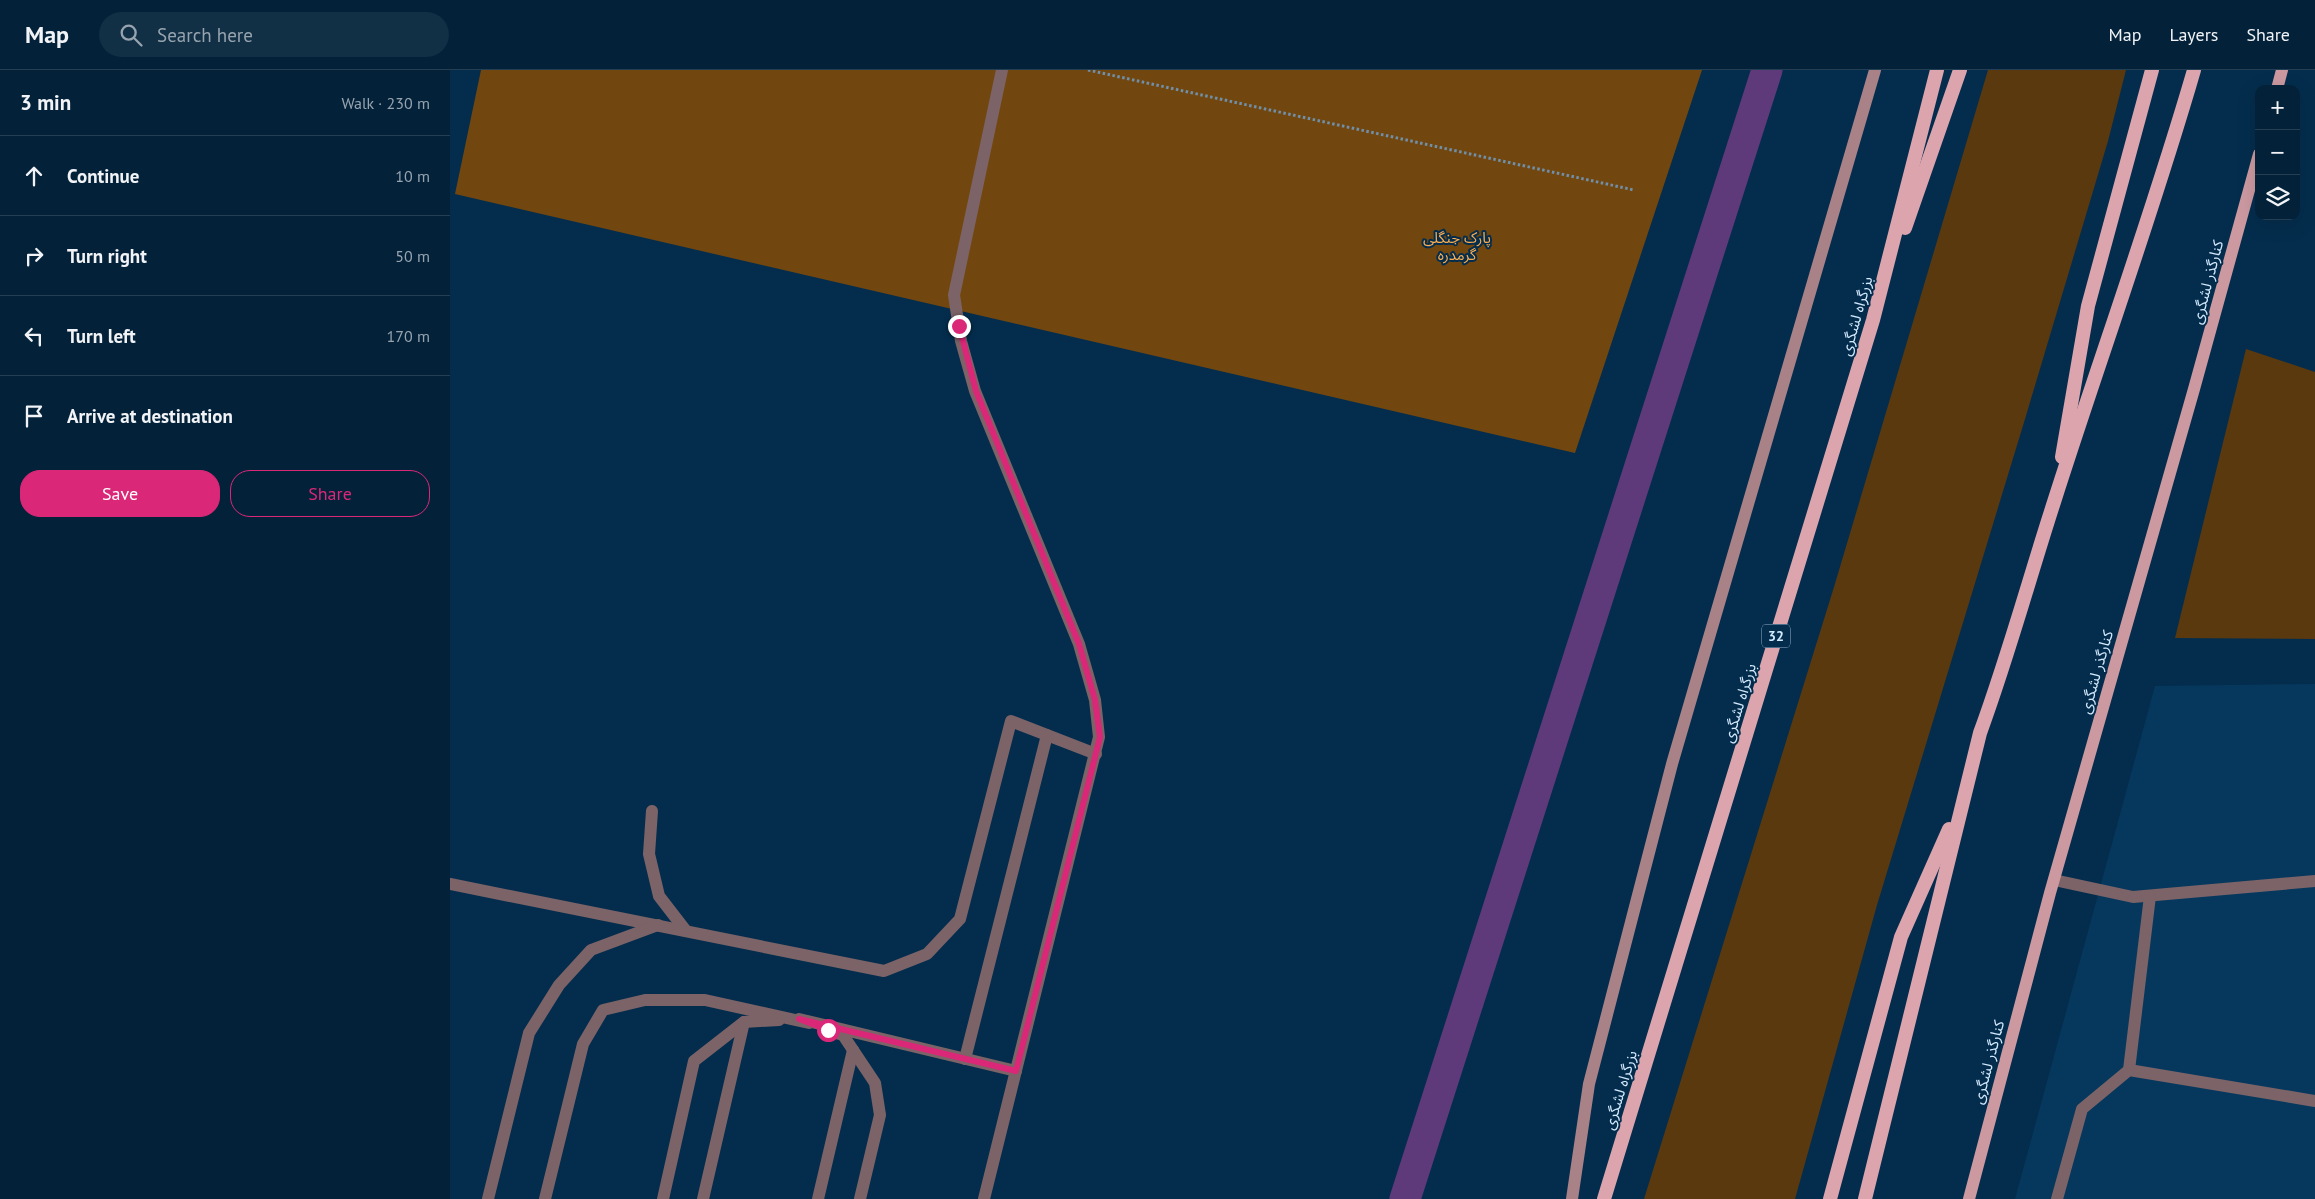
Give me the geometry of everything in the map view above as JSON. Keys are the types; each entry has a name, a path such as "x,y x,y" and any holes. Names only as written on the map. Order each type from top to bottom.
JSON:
{"highway":[{"name":"بزرگراه لشگری","path":"1604,1199 1873,320 1938,70"},
{"path":"1873,320 1960,70"},
{"path":"2054,502 2088,306 2152,70"},
{"path":"1865,1199 1980,732 2001,676 2054,502 2166,165 2194,70"},
{"path":"1830,1199 1901,938 1964,795"}],"main road":[{"path":"1572,1199 1589,1084 1672,764 1875,70"},
{"path":"2278,85 2282,70"},
{"name":"کنارگذر لشگری","path":"1969,1199 2054,880 2255,168"}],"street":[{"path":"984,1199 1100,737 1095,700 1079,644 976,391 961,341 954,296 1002,70"},
{"path":"450,884 884,971 927,954 960,919 1011,721 1096,754"},
{"path":"965,1059 1047,735"},
{"path":"652,811 649,854 659,896 686,931"},
{"path":"2054,880 2133,897 2315,881"},
{"path":"2058,1199 2082,1109 2129,1070 2150,896"},
{"path":"488,1199 529,1033 559,985 591,950 658,926"},
{"path":"545,1199 583,1044 603,1010 645,1000 705,1000 799,1019 1016,1071"},
{"path":"662,1199 694,1061 744,1022 799,1019 843,1035 875,1083 880,1115 860,1199"},
{"path":"703,1199 744,1022"},
{"path":"818,1199 852,1050"},
{"path":"2129,1070 2315,1101"}],"path":[{"path":"1088,70 1634,190"}],"shaded area":[{"path":"1988,70 2126,70 2108,141 1877,905 1795,1199 1644,1199 1834,587"},
{"path":"2246,349 2315,372 2315,639 2175,638"},
{"path":"2315,684 2315,1199 2015,1199 2155,686"}],"green space":[{"name":"پارک جنگلی گرمدره","path":"481,70 1702,70 1575,453 455,194"}],"waterway":[{"path":"1405,1199 1767,70"}],"route":[{"path":"828,1030 799,1019 1016,1071 1100,737 1095,700 1079,644 976,391 961,341 959,326"}]}
